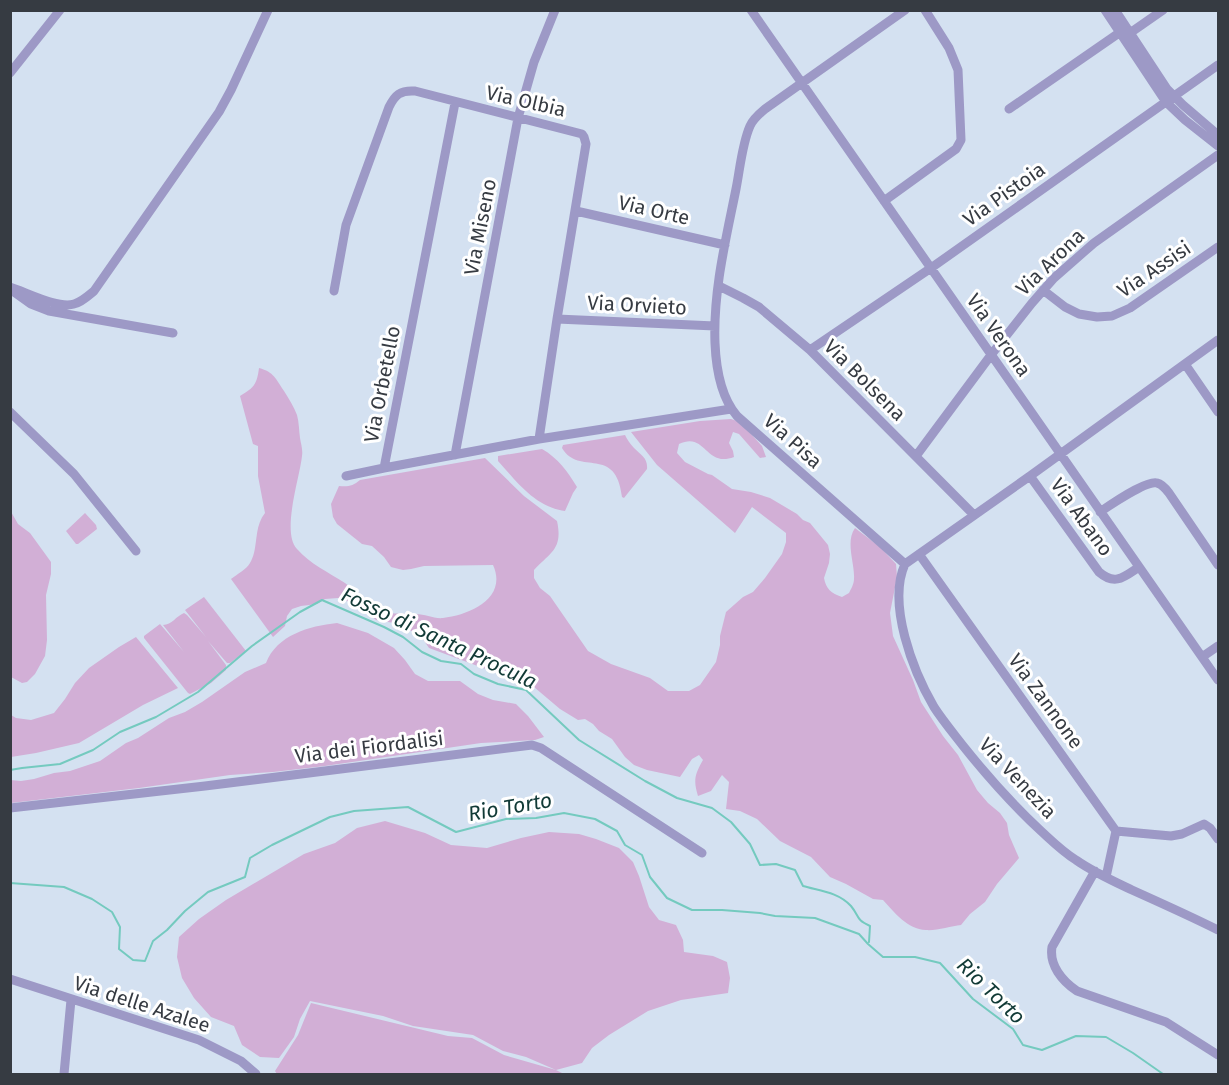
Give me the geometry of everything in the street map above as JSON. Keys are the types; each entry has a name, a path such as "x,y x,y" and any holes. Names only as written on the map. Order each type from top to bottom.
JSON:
{"street":[{"path":"10,73 60,10"},
{"path":"10,288 65,305 77,303 94,291 219,112 268,10"},
{"name":"Via Miseno","path":"455,455 519,118 534,62 555,10"},
{"name":"Via Verona","path":"751,10 1218,680"},
{"name":"Via Pisa","path":"904,564 731,409 718,374 715,327 725,245 742,157 752,122 801,82 905,10"},
{"path":"884,201 954,150 961,140 958,70 951,51 925,10"},
{"path":"1105,10 1161,81 1185,120 1218,146"},
{"path":"1115,10 1125,33"},
{"path":"1009,109 1162,10"},
{"name":"Via Pistoia","path":"810,350 931,268 1218,65"},
{"name":"Via Olbia","path":"334,291 346,225 387,113 393,99 401,92 411,91 578,132 584,136 586,144 539,439"},
{"path":"1170,99 1218,135"},
{"name":"Via Orbetello","path":"455,103 384,468 539,439 731,409"},
{"name":"Via Arona","path":"916,456 991,355 1043,290 1061,272 1094,243 1218,155"},
{"name":"Via Orte","path":"576,211 725,245"},
{"name":"Via Assisi","path":"1043,290 1065,307 1079,314 1097,317 1112,316 1130,308 1218,247"},
{"name":"Via Bolsena","path":"719,286 759,307 810,350 974,515"},
{"path":"10,288 31,304 46,310 173,333"},
{"name":"Via Orvieto","path":"557,319 715,327"},
{"path":"904,564 1218,340"},
{"path":"1185,364 1218,412"},
{"path":"10,412 79,479 136,551"},
{"path":"346,476 384,468"},
{"name":"Via Abano","path":"1030,476 1103,576 1119,579 1139,567"},
{"path":"1100,512 1142,487 1150,483 1157,483 1168,493 1218,565"},
{"name":"Via Zannone","path":"919,554 1116,831"},
{"name":"Via Venezia","path":"904,564 898,590 898,605 910,653 934,706 980,768 1008,799 1061,850 1106,877 1218,930"},
{"path":"1202,657 1218,646"},
{"name":"Via dei Fiordalisi","path":"10,808 529,745 541,748 702,853"},
{"path":"1106,877 1116,831 1171,837 1204,824 1218,839"},
{"path":"1095,871 1052,947 1052,959 1060,975 1077,991 1166,1022 1218,1055"},
{"name":"Via delle Azalee","path":"10,979 200,1040 241,1061 256,1074"},
{"path":"64,1074 71,1000"}],"shaded area":[{"path":"259,368 274,377 297,415 302,454 291,530 297,549 308,559 345,583 380,611 440,618 475,609 484,603 495,587 496,577 493,565 424,566 403,570 391,567 372,546 362,544 337,524 333,517 331,504 339,486 350,486 360,480 485,458 524,496 557,521 557,544 534,570 534,578 540,588 550,596 588,651 611,664 650,678 668,691 689,691 700,685 716,662 726,612 743,597 753,592 765,578 782,554 786,533 752,507 735,533 657,465 631,432 700,421 731,419 740,422 762,446 766,457 760,458 739,434 733,432 729,443 734,457 717,458 701,445 688,441 679,444 677,453 685,462 712,475 732,489 770,498 810,523 828,545 829,563 824,578 828,588 835,594 842,597 849,593 853,585 851,540 855,528 880,547 896,564 897,577 890,613 893,636 921,702 958,755 977,790 1007,823 1009,835 1019,858 985,902 961,925 934,930 919,929 902,920 883,900 873,899 830,877 811,857 780,841 757,819 740,811 726,809 729,782 722,775 711,791 698,796 696,777 703,760 699,755 692,759 680,777 634,765 612,739 593,724 585,719 578,720 560,709 534,687 429,648 420,635 394,623 376,620 352,603 338,598 325,599 317,604 292,609 287,616 285,626 273,637 231,579 250,563 259,525 265,513 258,476 258,446 253,444 240,396 254,385"},
{"path":"625,435 645,459 647,469 624,498 612,471 605,466 569,456 562,448 563,445"},
{"path":"542,449 562,466 577,487 565,511 554,509 536,499 498,461 498,456"},
{"path":"10,510 18,524 30,533 51,562 46,595 45,656 35,674 27,682 22,683 11,677"},
{"path":"85,513 97,529 76,544 66,531"},
{"path":"204,597 246,651 227,663 208,641 226,665 226,670 211,683 190,694 144,636 160,624 184,652 163,625 169,624 184,613 206,637 185,610"},
{"path":"337,623 368,633 394,648 415,674 428,681 460,681 478,694 493,700 516,704 544,737 535,740 481,743 325,766 230,775 11,803 10,780 34,779 100,761 169,718 202,702 245,672 266,663 271,653 286,639 305,630"},
{"path":"136,637 178,688 143,705 79,743 11,757 11,715 31,720 54,713 75,683 89,668"},
{"path":"385,821 425,833 451,845 487,848 549,832 579,834 619,848 633,862 649,907 659,920 676,925 683,940 684,952 713,956 727,962 730,978 728,993 681,1000 648,1011 592,1048 582,1063 556,1070 526,1057 503,1051 473,1035 413,1026 383,1016 310,1001 300,1019 294,1037 279,1058 260,1057 242,1045 234,1026 211,1017 194,998 182,978 177,957 179,937 226,900 304,854 335,843 357,828"},
{"path":"311,1003 448,1036 472,1038 504,1055 564,1074 277,1074 275,1071 298,1035"}],"waterway":[{"name":"Fosso di Santa Procula","path":"10,770 60,764 93,750 120,732 156,717 198,692 252,646 300,612 322,600 384,627 403,637 422,652 441,661 461,664 474,674 498,684 526,690 579,740 645,781 677,798 712,808 731,822 750,844 760,865 776,864 795,870 803,886 846,901 860,919 870,926 869,942"},
{"name":"Rio Torto","path":"10,883 64,887 92,899 112,912 120,927 119,949 133,960 145,961 153,941 185,911 208,892 245,877 250,858 330,817 354,811 408,807 456,832 506,819 536,818 564,813 595,819 617,831 625,845 642,855 650,877 667,898 692,910 722,910 815,918 859,934 883,957 915,957 940,963 973,999 1013,1029 1023,1045 1042,1050 1076,1036 1106,1037 1163,1074"}]}
